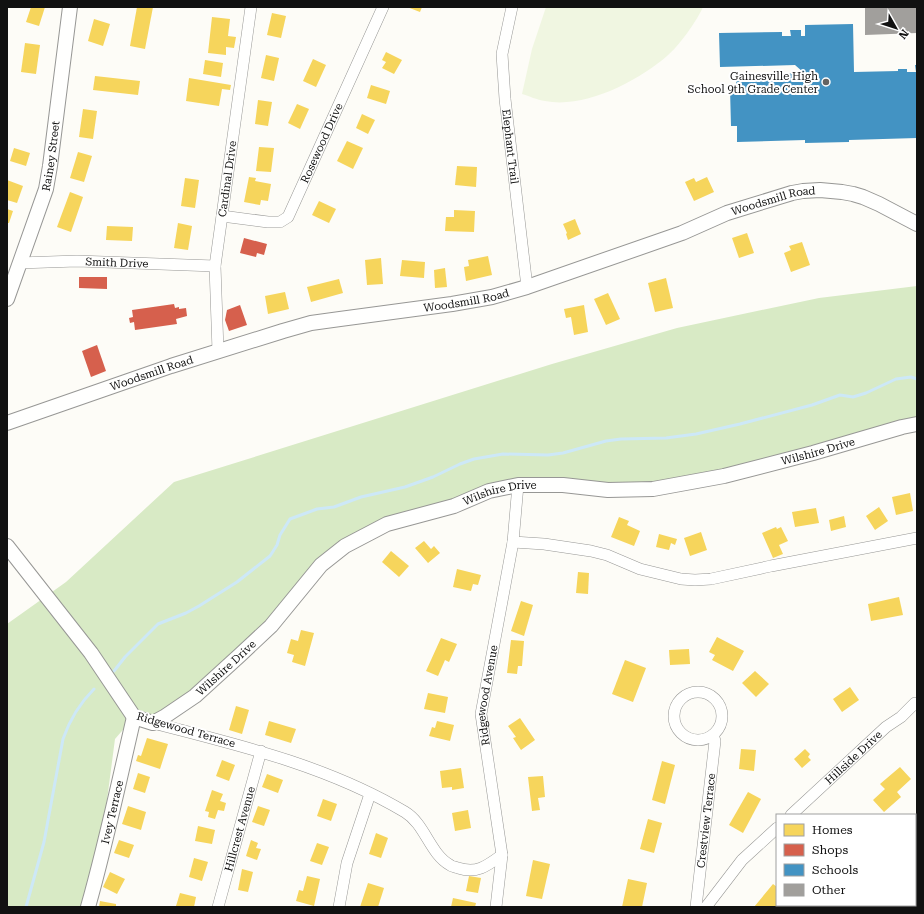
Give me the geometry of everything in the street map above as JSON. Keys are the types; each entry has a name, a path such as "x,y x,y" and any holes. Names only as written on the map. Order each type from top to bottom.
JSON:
{"street":[{"name":"Rainey Street","path":"7,299 46,189 70,7"},
{"name":"Cardinal Drive","path":"218,351 215,266 251,7"},
{"name":"Rosewood Drive","path":"222,216 268,222 280,222 288,216 383,7"},
{"name":"Elephant Trail","path":"512,7 502,54 505,99 527,287"},
{"name":"Woodsmill Road","path":"7,423 276,332 311,323 452,304 492,297 527,287 682,233 727,212 803,191 842,192 863,197 917,224"},
{"name":"Smith Drive","path":"19,263 77,261 215,266"},
{"name":"Wilshire Drive","path":"154,723 195,696 240,656 271,626 321,565 346,546 387,524 454,506 489,491 518,485 563,485 608,490 653,489 724,476 917,424"},
{"name":"Ridgewood Avenue","path":"496,907 502,855 481,714 513,542 518,485"},
{"path":"513,542 591,550 640,569 681,579 695,580 711,579 917,538"},
{"name":"Ridgewood Terrace","path":"7,546 91,653 134,717 261,751 342,781 370,794 407,813 422,830 439,856 450,866 467,870 484,868 502,855"},
{"path":"704,692 717,700 721,707 722,722 713,735 706,739 698,740 682,734 677,728 674,720 674,712 677,704 689,693 704,692"},
{"name":"Hillside Drive","path":"792,814 886,727 901,717 915,703 917,705"},
{"name":"Ivey Terrace","path":"88,907 101,863 134,717"},
{"name":"Crestview Terrace","path":"696,907 715,741 713,735"},
{"name":"Hillcrest Avenue","path":"218,907 261,751"},
{"path":"339,907 346,863 370,794"},
{"path":"706,907 742,860 776,829"}],"green space":[{"path":"546,7 703,7 692,26 677,46 667,56 641,75 610,91 594,97 577,101 561,102 542,100 522,94 532,49"},
{"path":"917,286 917,426 643,497 525,486 342,545 301,594 164,717 134,717 115,739 107,800 88,907 7,907 7,624 66,582 174,482 552,364 677,328 819,298"}],"building: Homes":[{"path":"31,7 45,7 39,26 26,22"},
{"path":"137,7 153,7 145,49 130,46"},
{"path":"407,7 422,7 420,12"},
{"path":"272,13 286,16 281,38 267,35"},
{"path":"212,17 230,19 228,36 236,37 234,48 226,47 226,55 208,53"},
{"path":"94,19 110,24 103,46 88,41"},
{"path":"25,43 40,45 36,74 21,72"},
{"path":"386,52 402,60 394,74 382,68 386,62 382,60"},
{"path":"266,55 279,58 274,81 261,78"},
{"path":"313,59 326,65 316,87 303,81"},
{"path":"205,60 223,63 221,77 203,74"},
{"path":"95,76 140,81 138,95 93,90"},
{"path":"189,78 231,85 230,90 222,89 219,106 186,101"},
{"path":"371,85 390,91 386,104 367,98"},
{"path":"258,100 272,102 268,126 255,124"},
{"path":"297,104 309,109 300,129 288,123"},
{"path":"83,109 97,111 93,139 79,137"},
{"path":"362,114 375,120 368,134 356,128"},
{"path":"347,141 363,148 353,169 337,161"},
{"path":"259,147 274,148 271,172 256,171"},
{"path":"14,148 30,153 26,166 10,161"},
{"path":"78,152 92,156 84,182 70,178"},
{"path":"457,166 477,167 476,187 455,185"},
{"path":"249,177 256,178 255,181 271,184 268,201 261,200 260,205 244,202"},
{"path":"707,177 714,192 694,201 685,182 694,178 696,182"},
{"path":"185,178 199,180 195,208 181,206"},
{"path":"7,180 23,186 17,203 7,200"},
{"path":"70,192 83,197 71,232 57,227"},
{"path":"319,201 336,209 329,223 312,215"},
{"path":"7,209 13,211 9,223 7,223"},
{"path":"454,210 475,211 474,232 445,231 446,217 454,217"},
{"path":"575,219 581,234 568,240 563,224"},
{"path":"178,223 192,226 188,250 174,248"},
{"path":"107,226 133,227 132,241 106,240"},
{"path":"747,233 754,253 739,258 732,238"},
{"path":"802,242 810,265 791,272 784,253 791,250 789,246"},
{"path":"488,256 492,275 466,281 464,267 469,266 468,260"},
{"path":"381,258 383,284 367,285 365,260"},
{"path":"402,260 425,262 424,278 400,276"},
{"path":"445,268 447,287 435,288 434,270"},
{"path":"666,278 673,308 655,312 648,283"},
{"path":"339,279 343,293 311,302 307,287"},
{"path":"285,292 289,309 268,314 265,296"},
{"path":"608,293 620,319 606,325 594,299"},
{"path":"584,305 588,332 574,335 571,317 566,318 564,309"},
{"path":"910,493 913,511 896,515 892,497"},
{"path":"879,507 888,521 875,530 866,516"},
{"path":"816,508 819,523 795,527 792,512"},
{"path":"844,516 846,527 831,531 829,520"},
{"path":"619,517 629,521 627,525 640,531 634,546 611,537"},
{"path":"776,527 777,529 781,527 788,541 779,545 783,554 773,558 762,533"},
{"path":"701,532 707,550 690,556 684,538"},
{"path":"659,534 677,539 675,545 671,543 669,550 656,547"},
{"path":"424,541 431,549 434,546 440,553 428,563 415,548"},
{"path":"391,551 409,566 399,577 382,562"},
{"path":"457,569 481,575 478,585 473,584 471,591 453,587"},
{"path":"578,572 589,573 588,594 576,593"},
{"path":"899,597 903,615 871,621 868,604"},
{"path":"521,601 533,605 524,636 511,631"},
{"path":"301,630 314,633 305,666 292,662 294,655 287,653 291,639 298,641"},
{"path":"717,637 744,651 733,671 712,660 715,655 709,652"},
{"path":"441,638 457,644 449,662 445,660 438,676 426,671"},
{"path":"511,640 524,641 522,666 518,666 517,674 507,673"},
{"path":"689,649 690,664 670,665 669,650"},
{"path":"625,660 646,668 633,702 612,694"},
{"path":"755,671 769,684 756,697 742,683"},
{"path":"850,687 859,700 842,712 833,699"},
{"path":"428,693 448,697 445,713 424,709"},
{"path":"236,706 249,710 242,734 229,730"},
{"path":"520,718 535,740 521,750 513,738 516,737 508,726"},
{"path":"269,721 296,729 291,743 265,735"},
{"path":"437,721 454,725 450,741 429,736 432,727 435,728"},
{"path":"147,738 168,744 160,769 136,761 138,755 141,756"},
{"path":"741,749 756,750 754,771 739,769"},
{"path":"805,749 810,754 808,757 811,760 802,768 794,759"},
{"path":"222,760 235,765 229,781 216,776"},
{"path":"662,761 675,765 665,804 652,800"},
{"path":"900,767 911,779 897,792 901,797 884,812 873,800 885,789 880,784"},
{"path":"461,768 464,788 452,790 452,787 442,788 440,771"},
{"path":"138,773 150,777 145,793 133,789"},
{"path":"267,774 283,780 278,793 262,787"},
{"path":"543,776 545,797 538,798 540,810 532,811 528,777"},
{"path":"212,790 223,794 220,801 226,803 224,811 218,810 215,819 208,817 209,812 205,811"},
{"path":"748,792 761,799 743,833 729,825"},
{"path":"323,799 337,804 331,821 317,816"},
{"path":"128,806 146,812 141,830 122,824"},
{"path":"258,806 270,810 264,826 252,822"},
{"path":"468,810 471,828 455,831 452,813"},
{"path":"648,819 662,823 654,853 640,849"},
{"path":"198,826 215,830 212,844 195,841"},
{"path":"376,833 388,838 381,858 369,854"},
{"path":"119,840 134,845 129,858 114,853"},
{"path":"251,840 258,843 256,848 261,849 257,860 246,856"},
{"path":"317,843 329,847 322,865 310,861"},
{"path":"194,858 208,862 202,881 189,877"},
{"path":"533,860 550,864 542,899 526,896"},
{"path":"242,869 253,872 248,892 238,890"},
{"path":"110,872 125,879 117,894 103,887"},
{"path":"307,876 320,879 314,906 296,901 299,890 303,891"},
{"path":"469,876 481,878 478,893 466,891"},
{"path":"628,879 647,883 642,907 622,907"},
{"path":"368,883 384,888 378,907 360,907"},
{"path":"773,884 776,886 776,906 780,906 779,907 754,907"},
{"path":"180,893 196,897 194,907 176,906"},
{"path":"453,898 476,903 475,907 451,907"},
{"path":"100,901 116,904 116,907 99,907"}],"building: Shops":[{"path":"244,238 267,244 264,255 257,253 256,257 240,253"},
{"path":"79,277 107,277 107,289 79,288"},
{"path":"174,304 175,308 186,308 187,316 176,319 177,324 135,330 134,322 130,323 129,318 133,317 132,310"},
{"path":"240,305 247,325 229,331 225,320 227,310"},
{"path":"97,345 106,371 91,377 82,351"}],"building: Schools":[{"name":"Gainesville High School 9th Grade Center","path":"853,24 854,72 898,71 898,69 907,69 907,72 916,72 915,65 917,65 917,138 805,143 805,140 737,142 737,126 731,126 730,89 736,89 736,75 806,72 803,72 795,65 720,67 719,33 782,32 782,36 791,36 790,30 801,30 801,36 805,36 805,25"}],"building: Other":[{"path":"865,7 917,7 917,33 865,35"}],"waterway":[{"path":"114,671 125,657 158,624 186,613 237,582 270,556 290,519 317,509 334,507 361,497 405,487 433,477 474,459 503,454 548,455 563,453 606,441 621,439 666,438 696,434 812,405 840,395 853,397 866,393 896,379 911,377 917,379"},
{"path":"26,907 44,842 63,739 76,712 94,689"}],"place":[{"name":"Gainesville High School 9th Grade Center","path":"826,82"}]}
